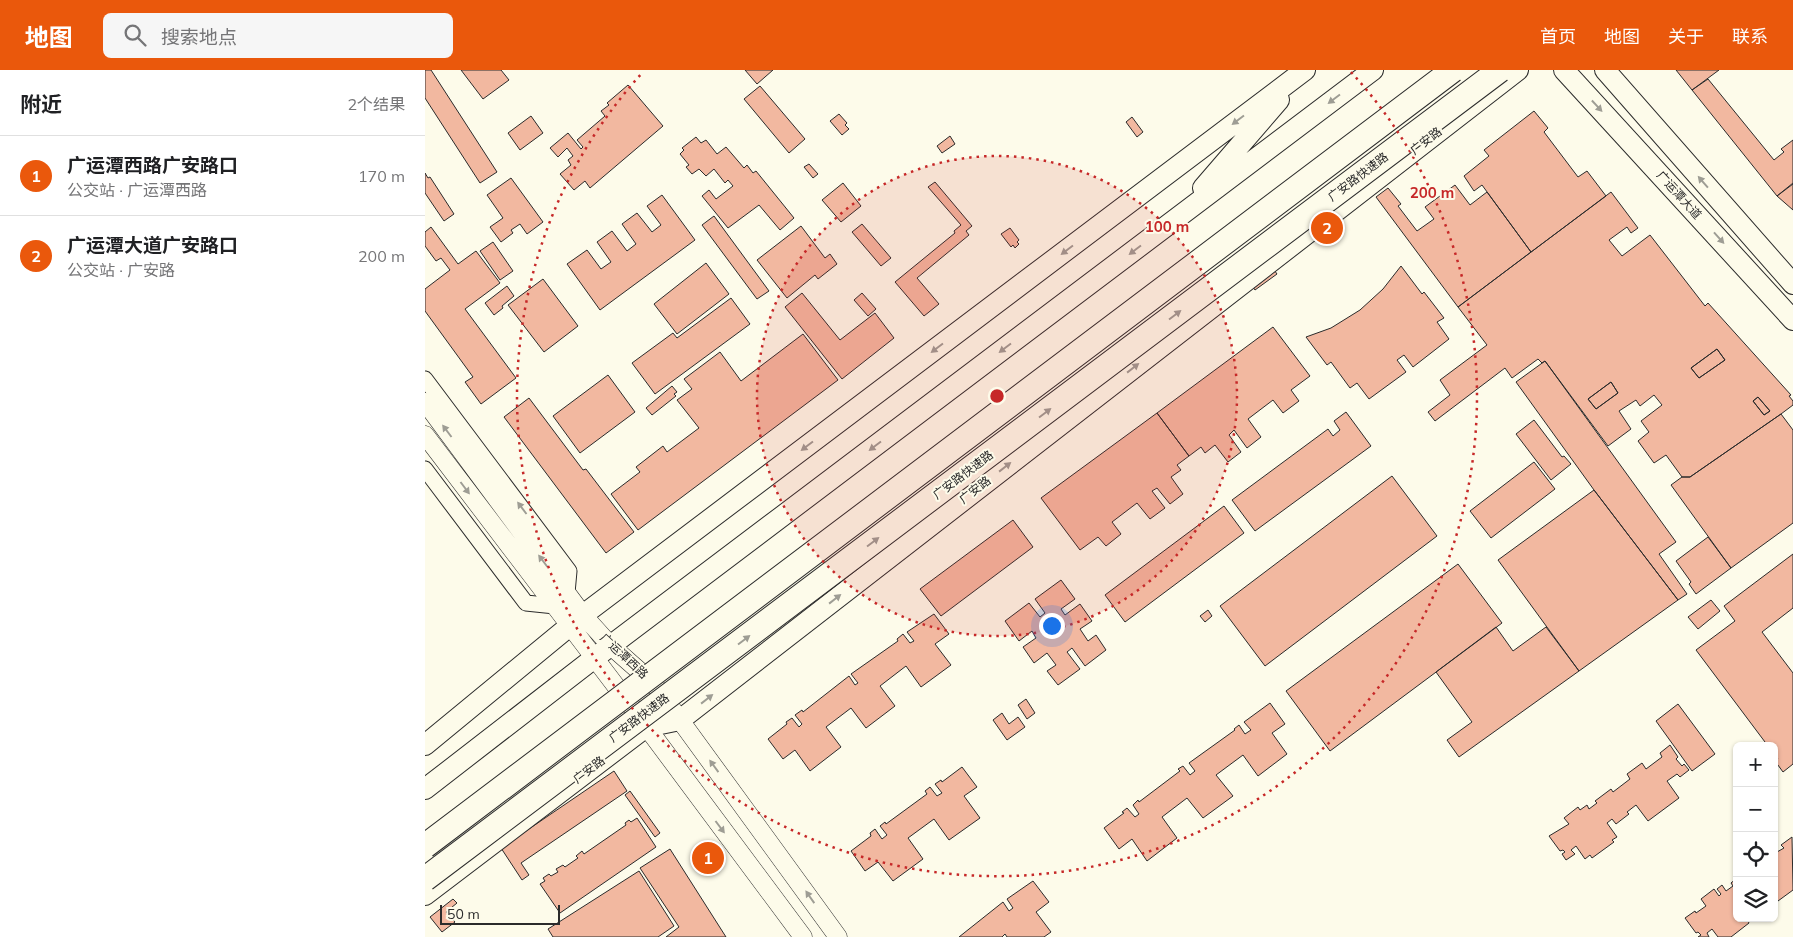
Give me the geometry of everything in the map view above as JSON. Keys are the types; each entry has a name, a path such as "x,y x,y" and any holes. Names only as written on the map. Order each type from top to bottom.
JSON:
{"highway":[{"path":"425,846 1453,70"},
{"name":"广安路快速路","path":"425,879 1500,70"}],"main road":[{"path":"1179,217 1305,70"},
{"path":"425,745 577,621 1305,70"},
{"path":"425,789 593,659 1373,70"},
{"path":"425,857 653,683 1439,70"},
{"name":"广安路","path":"425,895 646,727 680,720 1518,70"},
{"name":"广运潭大道","path":"1564,70 1793,320"},
{"path":"1605,70 1793,284"}],"street":[{"path":"425,379 569,571 567,593"},
{"name":"广运潭西路","path":"425,402 567,593 593,659 628,702 803,937"},
{"name":"广运潭西路","path":"425,435 555,606 611,646 653,683 838,937"},
{"path":"425,469 526,603 555,606"}],"building":[{"path":"425,70 431,70 497,172 480,183 425,98"},
{"path":"461,70 501,70 509,80 483,99"},
{"path":"745,70 773,70 757,84"},
{"path":"1676,70 1719,70 1692,90"},
{"path":"1708,79 1774,160 1784,152 1781,149 1793,140 1793,183 1777,196 1692,90"},
{"path":"628,85 663,126 590,188 585,181 574,190 560,174 571,165 568,160 573,156 567,148 558,157 550,148 568,133 581,149 583,147 577,140 605,116 601,111 609,105 607,103"},
{"path":"760,86 805,139 789,153 744,99"},
{"path":"1534,111 1548,128 1544,132 1578,177 1587,171 1606,196 1531,252 1482,185 1474,191 1464,176 1489,156 1484,150"},
{"path":"839,114 847,123 845,125 849,129 842,135 830,121"},
{"path":"531,116 543,133 520,150 508,133"},
{"path":"1132,117 1143,132 1137,137 1126,122"},
{"path":"950,136 955,144 942,153 937,146"},
{"path":"696,137 701,143 706,140 717,154 726,147 744,168 747,165 753,173 756,171 794,218 780,230 759,205 728,228 702,196 709,190 716,199 733,186 728,180 725,183 714,169 706,176 699,169 692,174 686,167 689,165 680,154 684,150 682,148"},
{"path":"809,164 818,174 813,178 804,167"},
{"path":"425,173 428,178 430,177 454,214 444,221 425,193"},
{"path":"511,178 543,222 527,234 520,224 511,230 513,233 501,242 490,227 503,218 487,195"},
{"path":"935,182 972,226 966,231 969,235 917,278 939,304 924,316 895,282 955,233 954,231 961,225 928,187"},
{"path":"843,183 861,206 841,222 822,200"},
{"path":"1793,184 1793,210 1777,196"},
{"path":"1455,185 1470,205 1487,192 1531,252 1458,307 1376,197 1388,188 1401,204 1398,206 1417,231 1434,219 1425,207"},
{"path":"1611,192 1638,228 1631,233 1627,227 1609,240 1622,256 1650,235 1705,306 1708,303 1791,395 1789,396 1793,401 1793,405 1690,477 1682,477 1666,455 1654,463 1638,441 1649,432 1641,421 1662,405 1654,395 1640,406 1636,400 1619,411 1631,429 1608,446 1545,361 1542,363 1538,359 1512,378 1505,368 1435,421 1428,412 1450,395 1440,380 1487,345 1458,307","holes":["1717,349 1725,360 1699,378 1691,368","1611,382 1618,393 1596,409 1588,399","1758,397 1770,411 1764,415 1753,401"]},
{"path":"662,195 695,240 600,310 567,264 587,250 601,269 611,262 597,242 612,231 627,251 636,244 622,224 637,213 652,232 661,225 647,206"},
{"path":"714,216 769,291 757,299 702,225"},
{"path":"862,224 891,258 881,266 852,232"},
{"path":"801,226 825,258 830,254 837,264 818,279 815,275 787,298 757,260"},
{"path":"431,227 458,264 476,251 500,283 465,309 516,378 481,404 465,382 473,377 425,311 425,289 450,270 441,258 436,261 425,246 425,232"},
{"path":"1010,228 1019,240 1017,242 1019,244 1015,248 1013,245 1011,247 1001,234"},
{"path":"493,242 513,271 500,280 480,251"},
{"path":"706,263 729,294 677,334 654,304"},
{"path":"1401,266 1422,294 1424,292 1444,318 1437,322 1449,339 1413,367 1404,355 1397,360 1406,372 1369,399 1357,383 1350,388 1331,362 1327,365 1306,337 1331,328 1360,310 1383,289"},
{"path":"1272,267 1277,274 1255,290 1250,283"},
{"path":"543,279 578,326 544,352 508,305"},
{"path":"507,286 514,296 494,315 485,303"},
{"path":"802,293 840,340 875,313 894,338 842,379 785,307"},
{"path":"862,293 876,309 868,316 854,300"},
{"path":"731,298 750,324 655,394 632,363 673,333 677,338"},
{"path":"1273,327 1310,376 1291,390 1299,401 1283,413 1273,400 1248,419 1261,437 1247,448 1234,430 1229,435 1241,452 1228,462 1215,445 1205,453 1201,447 1189,456 1157,413"},
{"path":"803,334 838,380 638,530 611,494 640,472 636,467 663,446 667,452 699,428 677,400 692,389 684,379 720,352 741,381"},
{"path":"1717,349 1725,360 1699,378 1691,368"},
{"path":"1545,361 1676,542 1659,554 1687,594 1678,600 1594,490 1516,382"},
{"path":"608,375 635,412 580,453 553,416"},
{"path":"1611,382 1618,393 1596,409 1588,399"},
{"path":"672,386 677,392 674,394 676,396 652,415 646,408"},
{"path":"1758,397 1770,411 1764,415 1753,401"},
{"path":"529,398 583,470 586,469 634,532 606,553 504,417"},
{"path":"1346,412 1371,446 1255,531 1232,500 1328,429 1333,436 1340,430 1334,421"},
{"path":"1157,413 1189,456 1177,465 1181,470 1171,477 1183,494 1170,504 1157,488 1152,491 1165,508 1150,519 1137,503 1112,522 1121,534 1106,546 1098,537 1080,550 1041,498"},
{"path":"1781,414 1793,430 1793,523 1731,568 1671,485 1682,477 1690,477"},
{"path":"1534,420 1562,457 1564,456 1571,464 1551,480 1516,434"},
{"path":"1534,462 1555,489 1491,538 1470,511"},
{"path":"1392,476 1437,536 1265,666 1220,606"},
{"path":"1594,490 1678,600 1579,671 1498,560"},
{"path":"1224,506 1244,533 1125,622 1105,595"},
{"path":"1013,520 1033,547 941,616 920,589"},
{"path":"1708,537 1731,568 1696,594 1689,584 1691,582 1676,561"},
{"path":"1793,554 1793,608 1762,632 1793,673 1793,764 1783,772 1778,765 1778,742 1765,742 1696,650 1735,621 1724,606"},
{"path":"1458,564 1502,623 1330,751 1286,691"},
{"path":"1061,580 1075,599 1061,609 1065,615 1080,604 1092,621 1080,629 1088,641 1096,635 1106,650 1085,666 1072,648 1067,652 1080,669 1058,685 1047,671 1056,665 1047,653 1034,663 1023,647 1036,638 1032,631 1019,641 1005,621 1029,603 1040,617 1045,613 1035,599"},
{"path":"1711,600 1720,611 1698,629 1688,617"},
{"path":"1208,610 1212,616 1205,622 1200,616"},
{"path":"934,614 949,634 935,644 951,665 921,687 906,666 880,686 895,706 866,728 851,708 826,727 841,747 810,771 795,750 783,759 768,739 792,718 799,727 802,724 795,715 802,710 803,712 849,676 855,685 858,683 851,674 898,641 897,639 903,634 910,643 914,641 907,632"},
{"path":"1496,627 1513,651 1546,627 1579,671 1459,757 1447,740 1472,722 1436,672"},
{"path":"1026,699 1035,713 1027,719 1018,705"},
{"path":"1270,703 1285,724 1272,733 1287,754 1258,776 1243,755 1216,775 1233,796 1203,818 1187,798 1162,817 1177,838 1147,861 1132,839 1119,849 1104,828 1124,813 1122,812 1127,808 1135,817 1139,814 1133,805 1138,800 1139,802 1180,771 1178,769 1183,766 1190,775 1195,771 1189,763 1235,730 1239,725 1245,734 1251,730 1244,722"},
{"path":"1678,704 1715,754 1692,771 1656,721"},
{"path":"1002,713 1009,724 1018,717 1025,727 1007,740 993,720"},
{"path":"1670,745 1678,757 1676,759 1689,770 1680,777 1677,774 1667,781 1679,798 1648,821 1636,805 1627,812 1629,814 1616,824 1612,819 1607,823 1617,837 1612,840 1614,842 1592,858 1590,855 1585,859 1576,846 1571,850 1575,854 1566,860 1562,854 1565,852 1563,850 1560,851 1549,836 1569,824 1564,818 1578,807 1580,810 1587,805 1589,809 1597,803 1595,801 1611,789 1613,792 1630,779 1627,774 1642,763 1646,769 1662,757 1660,753"},
{"path":"962,767 977,787 964,796 980,818 949,840 934,819 908,838 923,859 893,881 878,862 865,871 851,851 871,836 870,833 875,829 882,839 887,835 880,826 885,822 886,824 927,794 925,791 930,787 937,796 942,793 935,784 941,780 942,782"},
{"path":"614,771 627,791 521,863 529,875 522,880 501,848"},
{"path":"630,791 660,833 655,837 625,795"},
{"path":"637,818 656,847 560,913 540,884 545,881 543,878 558,872 556,869 563,865 565,867 578,858 576,856 582,851 584,854 626,825 625,823 629,820 631,822"},
{"path":"1792,837 1793,890 1778,901 1778,851 1784,848 1781,845"},
{"path":"670,849 726,937 666,937 679,927 640,868"},
{"path":"639,871 674,926 658,937 553,937 548,929"},
{"path":"1033,881 1049,902 1036,912 1051,932 1044,937 1007,937 1005,934 1002,937 959,937 1003,902 1009,911 1013,908 1007,899"},
{"path":"1722,885 1726,891 1733,886 1733,922 1749,923 1731,937 1718,937 1712,929 1707,933 1709,937 1698,937 1701,935 1698,932 1696,933 1685,918 1706,906 1701,899 1714,889 1719,896 1721,894 1717,889"},
{"path":"453,899 457,903 446,912 455,922 442,932 430,917"}],"place":[{"name":"广运潭大道广安路口","path":"1327,228"},
{"name":"广运潭西路广安路口","path":"708,858"}]}
